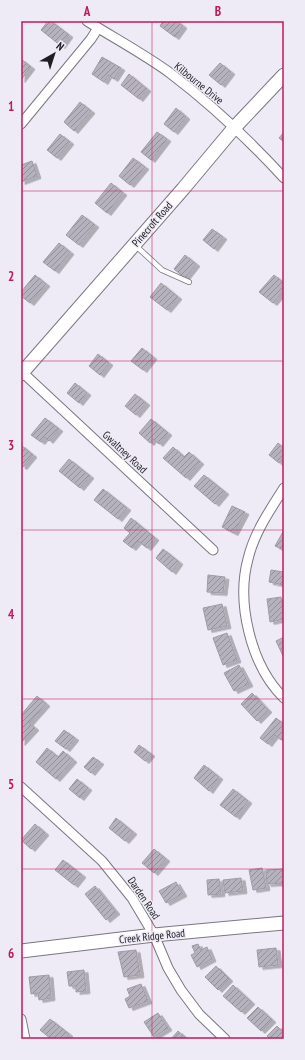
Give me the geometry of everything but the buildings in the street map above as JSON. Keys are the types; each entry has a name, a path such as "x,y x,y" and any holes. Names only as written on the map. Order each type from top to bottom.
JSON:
{"street":[{"name":"Kilbourne Drive","path":"87,21 169,72 257,149 284,178"},
{"path":"21,124 91,39 98,28"},
{"name":"Pinecroft Road","path":"21,372 234,128 284,75"},
{"name":"Gwaltney Road","path":"21,372 213,550"},
{"path":"284,488 264,519 248,559 244,602 249,636 261,664 274,688 284,698"},
{"name":"Darden Road","path":"21,787 102,860 132,898 154,935 168,968 181,990 199,1014 225,1039"},
{"name":"Creek Ridge Road","path":"21,951 154,935 284,924"},
{"path":"21,1019 25,1039"}],"lane":[{"path":"134,244 162,270 189,282"}]}
